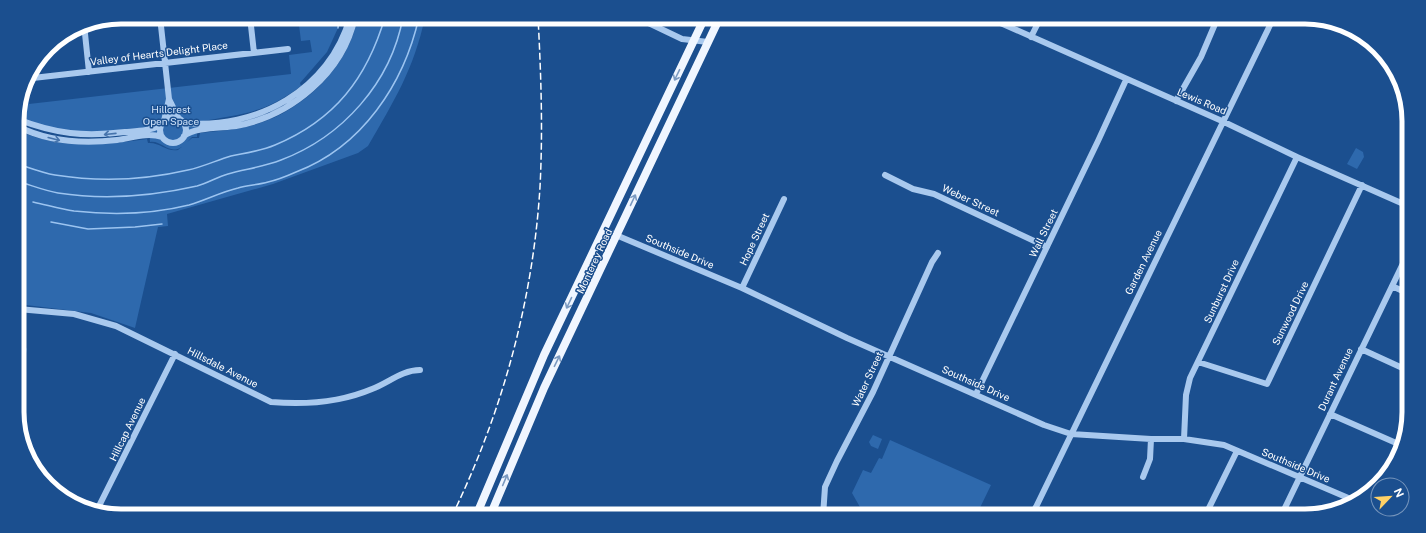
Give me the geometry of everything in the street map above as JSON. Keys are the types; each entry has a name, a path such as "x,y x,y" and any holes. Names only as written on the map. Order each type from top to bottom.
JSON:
{"main road":[{"name":"Monterey Road","path":"479,509 542,360 702,24"},
{"name":"Monterey Road","path":"493,509 535,410 717,24"},
{"path":"523,405 535,410"}],"street":[{"path":"161,24 169,99 160,131 162,137 166,141 173,143 179,141 188,132 237,126 257,121 280,112 308,92 330,70 347,40 353,24"},
{"path":"251,24 254,52"},
{"path":"24,122 41,128 74,135 97,135 151,129 171,118 181,121 209,124 244,119 268,111 292,97 308,85 328,63 341,40 347,24"},
{"path":"651,24 682,39 708,42"},
{"name":"Lewis Road","path":"1002,24 1126,80 1222,121 1297,157 1402,203"},
{"path":"1031,37 1038,24"},
{"path":"1176,101 1201,57 1215,24"},
{"name":"Garden Avenue","path":"1035,509 1222,121 1270,24"},
{"path":"85,31 89,72"},
{"name":"Valley of Hearts Delight Place","path":"34,78 288,49"},
{"name":"Wall Street","path":"976,394 1126,80"},
{"path":"169,99 185,130 184,136"},
{"path":"24,129 38,135 64,141 94,142 149,135 162,137"},
{"name":"Sunburst Drive","path":"1184,439 1186,395 1190,378 1297,157"},
{"name":"Weber Street","path":"885,175 914,189 934,194 1047,247"},
{"name":"Sunwood Drive","path":"1198,362 1267,384 1362,185"},
{"name":"Hope Street","path":"742,288 784,199"},
{"name":"Southside Drive","path":"604,230 742,288 888,356 1044,425 1071,434 1151,439 1184,439 1224,445 1350,498"},
{"name":"Water Street","path":"823,509 825,487 836,461 873,392 888,356 932,262 938,253"},
{"name":"Durant Avenue","path":"1284,509 1402,264"},
{"path":"1392,286 1402,291"},
{"name":"Hillsdale Avenue","path":"24,310 74,314 116,326 271,402 298,404 326,403 371,390 411,370 420,370"},
{"path":"1361,349 1402,368"},
{"name":"Hillcap Avenue","path":"99,506 175,354"},
{"path":"1330,414 1397,443"},
{"path":"1142,477 1150,459 1151,439"},
{"path":"1208,509 1237,451"}],"green space":[{"name":"Hillcrest Open Space","path":"299,24 340,24 327,52 300,83 301,86 275,102 252,112 197,122 197,137 192,137 180,148 172,149 158,143 150,142 149,130 74,135 24,121 28,93 29,104 291,74 289,55 312,52 310,40 301,41"},
{"path":"356,24 423,24 409,69 395,99 368,146 358,153 273,184 167,214 168,226 158,227 135,328 91,313 24,305 24,133 49,141 81,144 114,143 147,139 148,143 156,144 170,150 178,150 192,138 199,138 200,133 250,126 274,117 291,108 322,84 345,52"},
{"path":"1356,148 1363,152 1364,157 1357,169 1347,164"},
{"path":"24,346 27,349 24,362"},
{"path":"873,435 882,439 878,449 871,446 869,442"},
{"path":"890,440 991,485 979,509 861,509 852,493 863,470 871,473 879,458 882,459"}],"waterway":[{"path":"338,24 338,28"},
{"path":"24,166 55,175 88,179 139,178 194,169 231,156 270,147 296,135 315,123 331,110 346,94 358,78 369,59 383,24"},
{"path":"24,183 44,190 75,195 128,196 197,186 228,174 281,160 303,150 324,137 343,122 360,105 375,85 387,64 397,41 401,24"},
{"path":"33,202 69,210 88,212 147,212 189,205 241,187 275,180 320,161 341,147 360,130 377,110 391,89 403,66 417,24"},
{"path":"51,222 88,229 162,224"}],"railway":[{"path":"455,509 486,437 500,397 512,356 530,272 536,230 541,166 541,102 538,24"}]}
